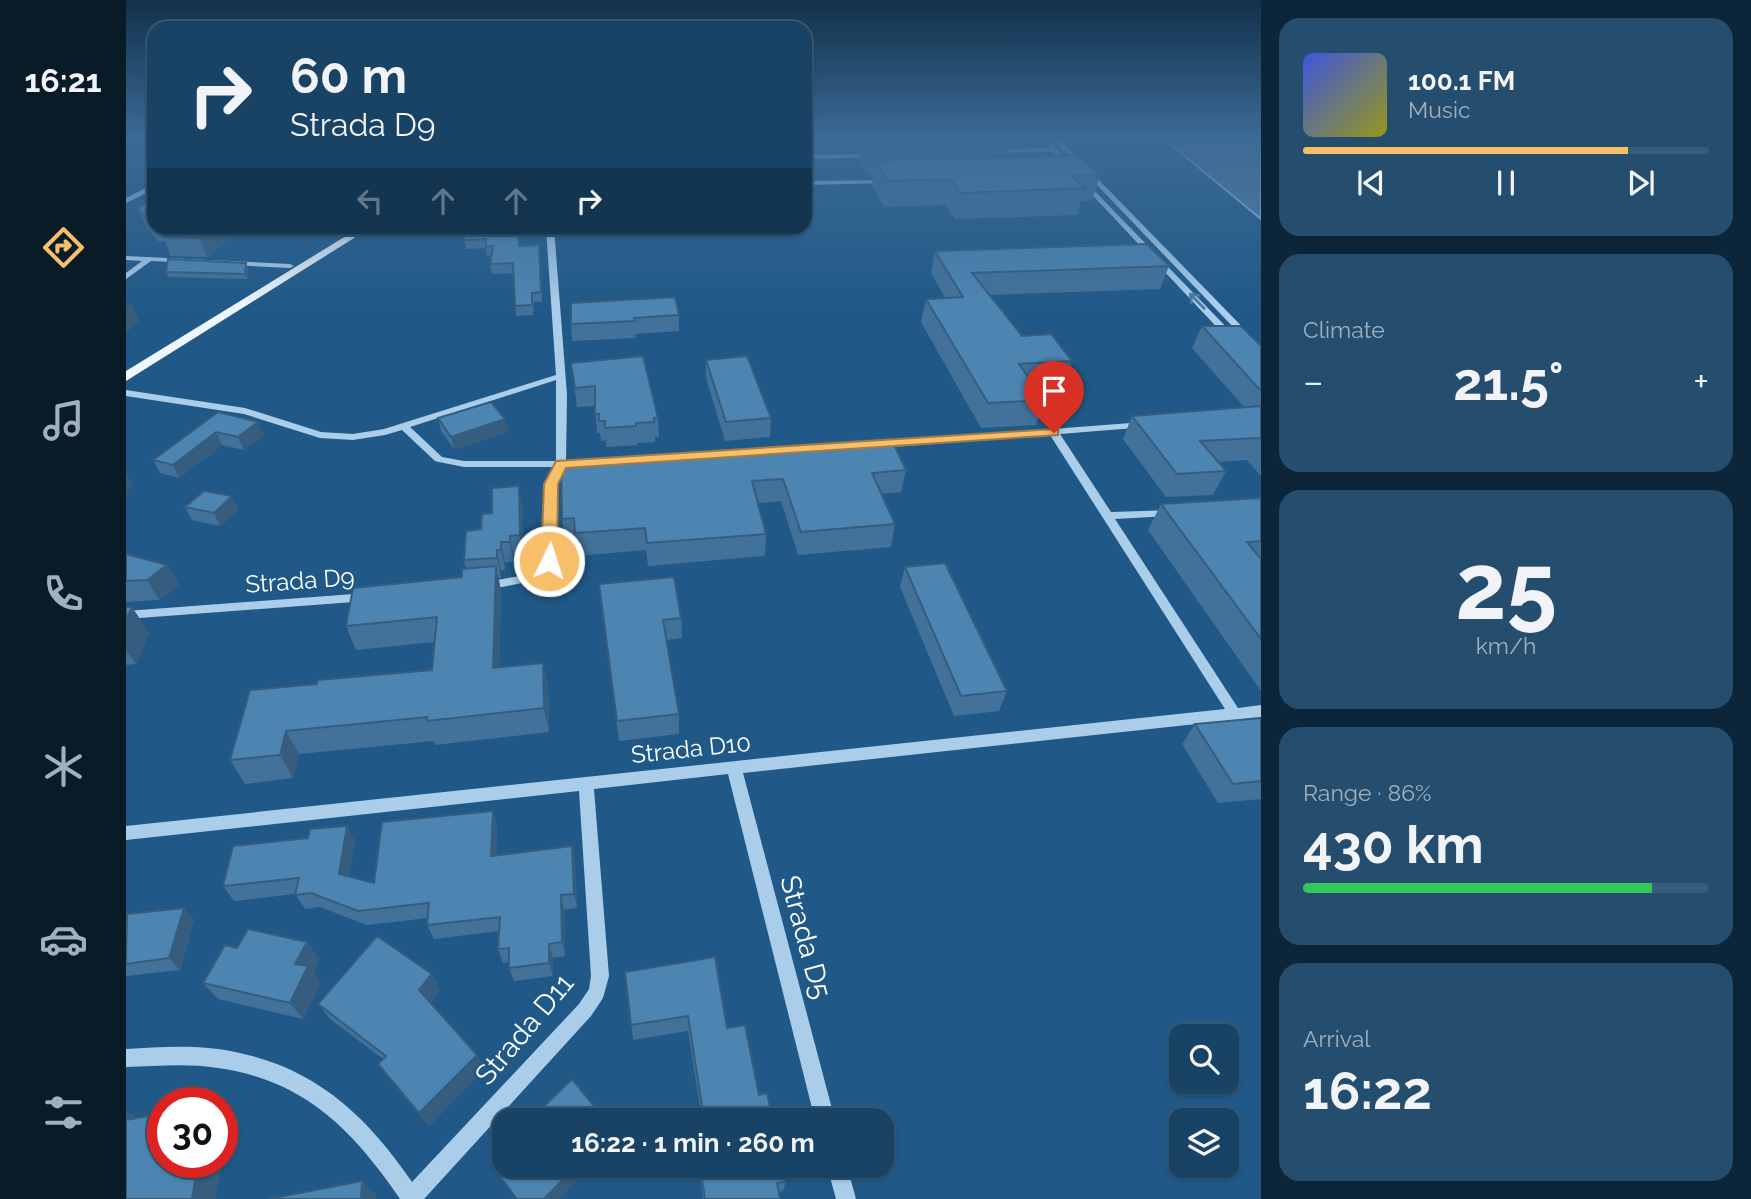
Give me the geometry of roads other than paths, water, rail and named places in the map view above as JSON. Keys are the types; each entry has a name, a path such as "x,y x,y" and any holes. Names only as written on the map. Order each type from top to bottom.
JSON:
{"main road":[{"path":"126,365 339,235"},
{"path":"126,377 354,235"}],"street":[{"path":"1094,194 1235,342"},
{"path":"1109,194 1261,351"},
{"path":"474,587 529,578 549,561 551,484 561,464 563,419 551,235"},
{"path":"126,258 290,266"},
{"path":"126,277 150,259"},
{"path":"126,393 245,411 337,437 385,432 561,376"},
{"path":"863,446 1151,425"},
{"path":"403,426 439,459 464,464 586,463"},
{"path":"1054,433 1235,714"},
{"path":"1107,516 1177,512"},
{"name":"Strada D9","path":"126,615 380,596"},
{"name":"Strada D10","path":"126,833 1261,711"},
{"name":"Strada D5","path":"734,768 822,1108"},
{"name":"Strada D11","path":"126,1058 175,1053 230,1059 281,1072 324,1096 334,1105 371,1141 411,1198 585,1010 597,992 600,976 586,782"},
{"path":"840,1178 846,1199"}],"water":[{"path":"1231,194 1261,194 1261,219"}]}
